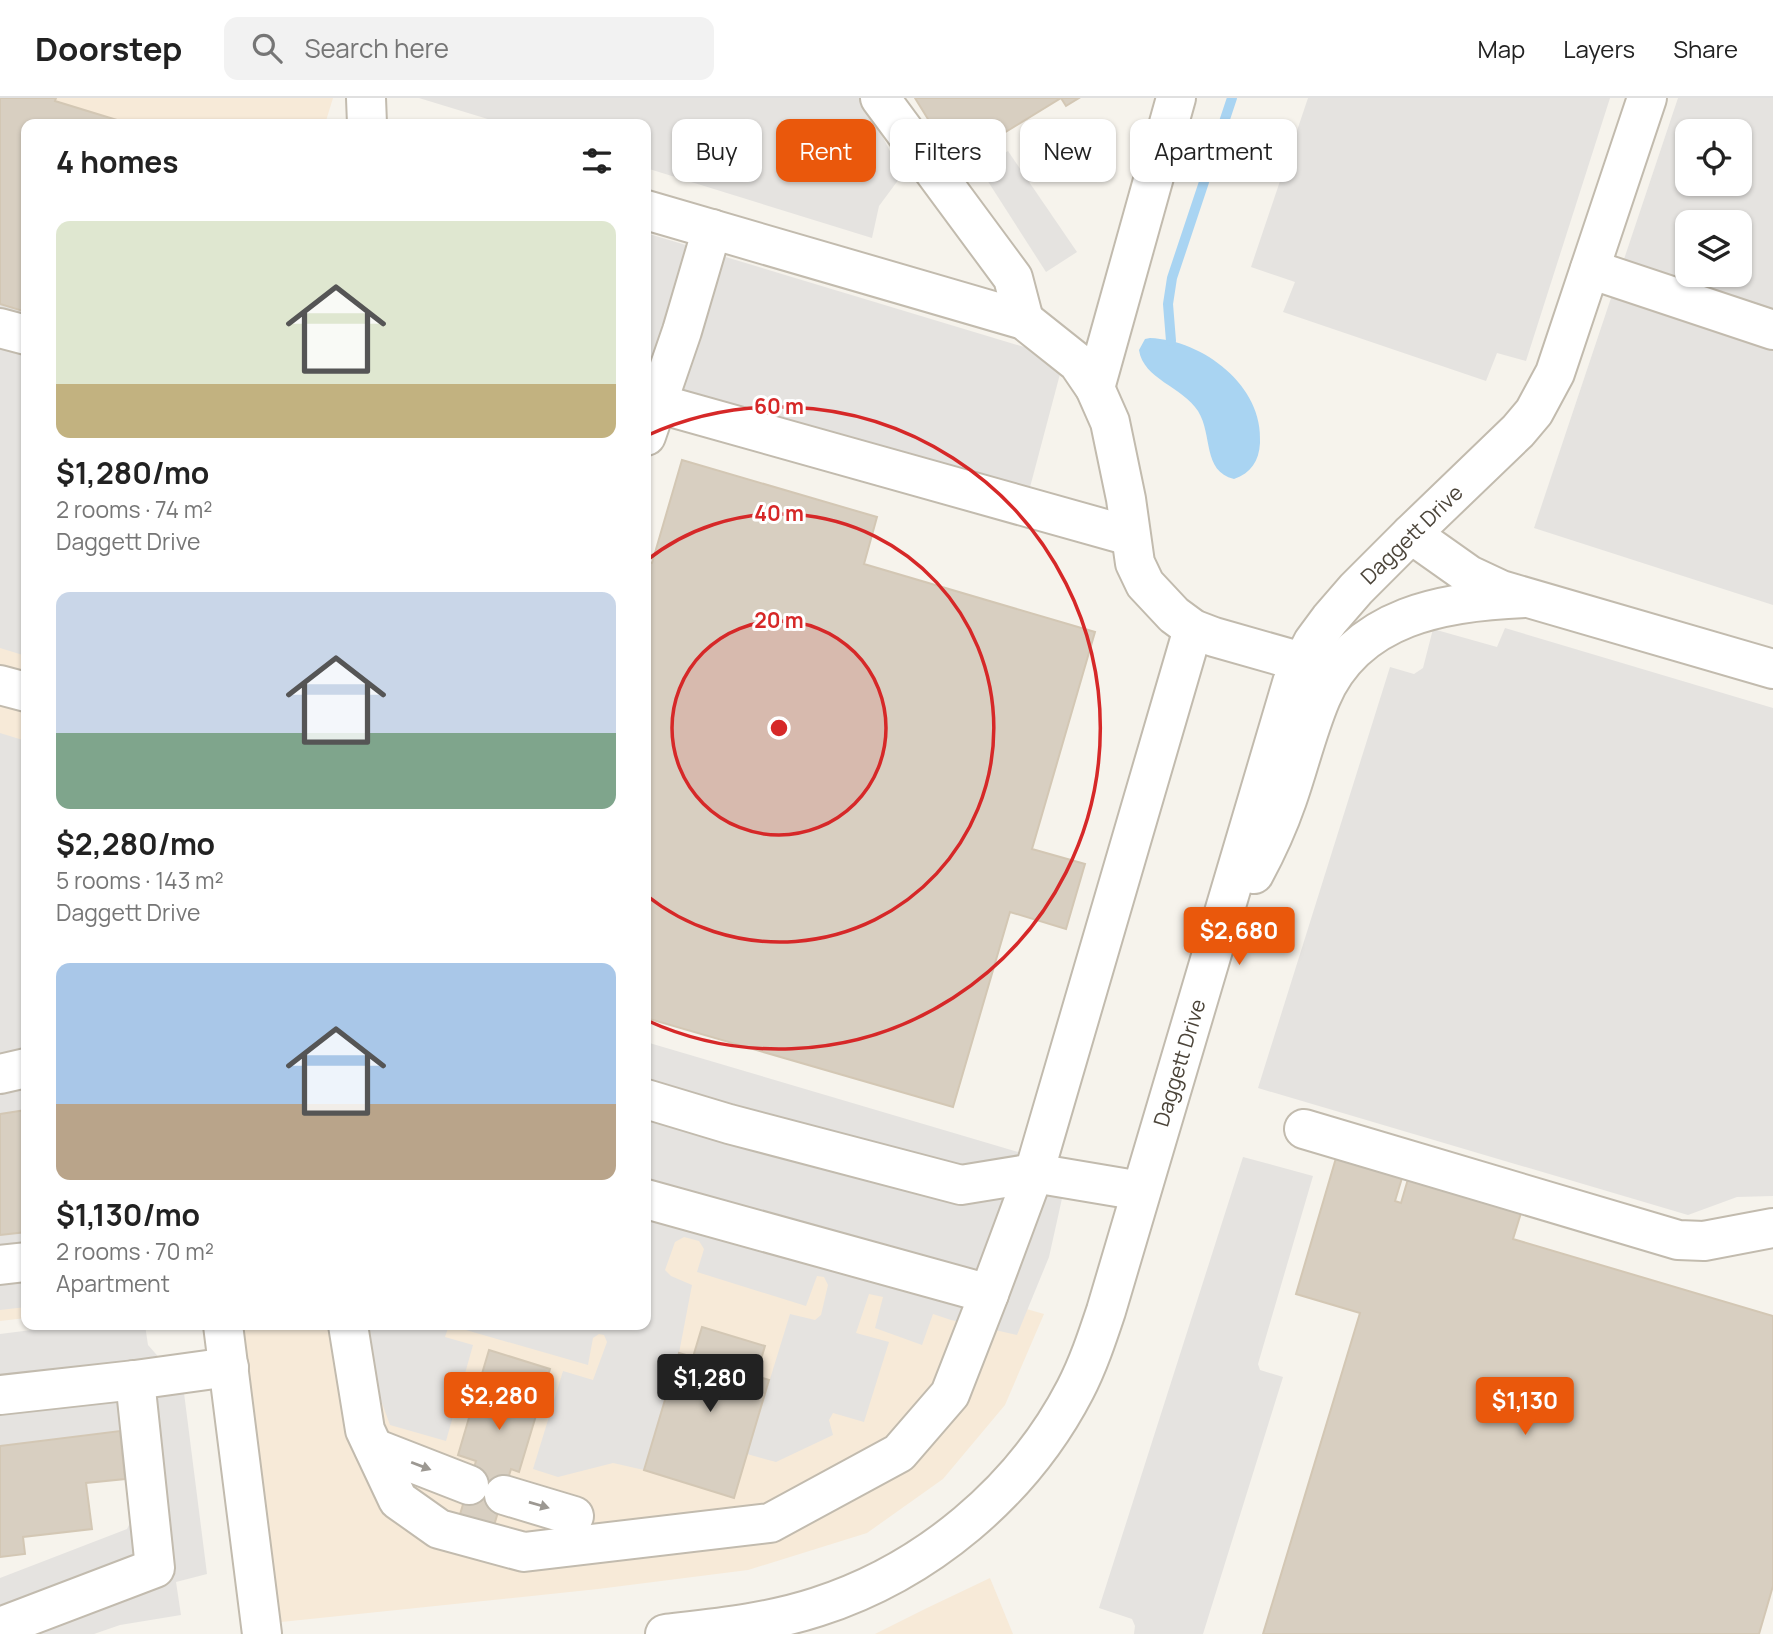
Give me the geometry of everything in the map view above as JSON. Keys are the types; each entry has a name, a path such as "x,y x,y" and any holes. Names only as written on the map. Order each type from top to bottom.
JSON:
{"street":[{"path":"366,98 367,119"},
{"path":"880,98 1013,278 1024,320"},
{"path":"1095,388 1176,98"},
{"name":"Daggett Drive","path":"665,1634 754,1622 823,1621 953,1536 1003,1489 1048,1435 1088,1363 1115,1285 1284,706 1302,662 1330,619 1356,589 1494,456 1534,412 1555,373 1647,98"},
{"path":"651,211 1024,320 1078,363 1095,388 1110,422 1126,499 1135,563 1145,584 1174,615 1193,629 1214,638 1302,662"},
{"path":"712,229 682,331 651,419 1130,536"},
{"path":"1590,269 1773,330"},
{"path":"0,328 21,334"},
{"path":"1411,534 1483,583 1525,598 1773,669"},
{"path":"1196,1010 1234,912 1273,837 1321,696 1333,675 1364,642 1384,627 1407,617 1435,608 1474,601 1525,598"},
{"path":"349,1330 361,1415 398,1500 439,1529 524,1552 770,1523 899,1453 950,1394 1034,1174 1193,629"},
{"path":"0,685 21,691"},
{"path":"0,1074 21,1069"},
{"path":"651,1100 961,1185 1034,1174 1141,1191"},
{"path":"1304,1129 1689,1242 1773,1228"},
{"path":"651,1200 989,1294"},
{"path":"0,1265 21,1263"},
{"path":"224,1330 262,1634"},
{"path":"0,1395 135,1381 229,1367"},
{"path":"0,1627 155,1568 135,1381"},
{"path":"374,1448 486,1490 575,1516"}],"shaded area":[{"path":"0,98 333,98 327,119 21,119 21,1319 0,1321"},
{"path":"419,98 863,98 874,119 776,119 776,182 876,182 876,124 890,151 890,182 897,182 879,206 872,238 691,182 762,182 762,119 672,119 672,176 651,170 651,119 488,119"},
{"path":"1308,98 1610,98 1526,361 1497,353 1486,381 1283,312 1295,282 1251,267 1280,182 1297,182 1297,131"},
{"path":"1678,98 1773,98 1773,605 1534,528"},
{"path":"1008,151 1020,169 1020,182 1029,182 1077,252 1046,272 988,182 1006,182"},
{"path":"651,235 1064,359 1029,491 651,380"},
{"path":"0,304 21,310 21,654 0,648"},
{"path":"1505,628 1773,708 1773,1196 1737,1197 1688,1215 1258,1088 1390,667 1414,674 1423,668 1433,629 1497,647"},
{"path":"0,733 21,739 21,1111 0,1114"},
{"path":"651,1043 1069,1167 1049,1257 1017,1335 933,1314 922,1345 875,1328 883,1297 869,1294 856,1333 889,1342 864,1422 833,1413 829,1420 833,1435 776,1462 747,1454 790,1314 815,1320 821,1315 828,1285 824,1277 817,1276 806,1306 697,1272 704,1249 699,1241 684,1237 675,1242 665,1270 671,1276 692,1285 679,1353 644,1470 613,1463 558,1477 533,1469 563,1371 593,1380 607,1342 604,1335 599,1334 593,1338 588,1365 466,1330 651,1330"},
{"path":"1243,1157 1313,1176 1258,1364 1260,1370 1283,1377 1203,1634 1134,1634 1132,1619 1099,1608"},
{"path":"651,1200 1044,1314 1005,1405 943,1479 867,1533 748,1570 598,1589 262,1624 220,1330 651,1330"},
{"path":"21,1233 21,1308 0,1310 0,1235"},
{"path":"32,1330 146,1330 148,1345 183,1385 207,1574 176,1582 181,1615 120,1625 94,1634 0,1634 0,1578 127,1529 131,1521 120,1431 0,1446 0,1334"},
{"path":"370,1330 447,1330 445,1337 473,1345 446,1441 390,1425 371,1373"},
{"path":"990,1578 1013,1634 875,1634 927,1608"}],"water":[{"path":"1145,339 1190,347 1209,357 1241,385 1259,422 1260,443 1256,461 1245,473 1234,479 1217,468 1198,411 1183,395 1155,376 1142,360 1139,350"}],"building":[{"path":"0,98 56,98 55,101 114,119 21,119 21,310 0,304"},
{"path":"915,98 1061,98 1027,119 1020,119 1020,123 1006,132 1006,119 928,119"},
{"path":"1061,98 1079,98 1066,106"},
{"path":"682,460 877,517 864,564 1095,632 1032,849 1085,864 1066,929 1010,912 953,1107 651,1019 652,563"},
{"path":"21,1111 21,1233 0,1235 0,1114"},
{"path":"1336,1158 1402,1178 1395,1201 1401,1203 1408,1179 1521,1213 1513,1239 1773,1316 1773,1586 1759,1634 1263,1634 1360,1313 1296,1294"},
{"path":"702,1327 765,1346 756,1376 769,1380 734,1498 644,1470 679,1353 693,1357"},
{"path":"489,1350 550,1369 519,1472 511,1469 492,1532 458,1521 476,1461 458,1455"},
{"path":"120,1431 125,1479 86,1483 92,1529 23,1537 25,1554 0,1557 0,1446"}],"waterway":[{"path":"1171,341 1168,304 1172,278 1232,98"}]}
